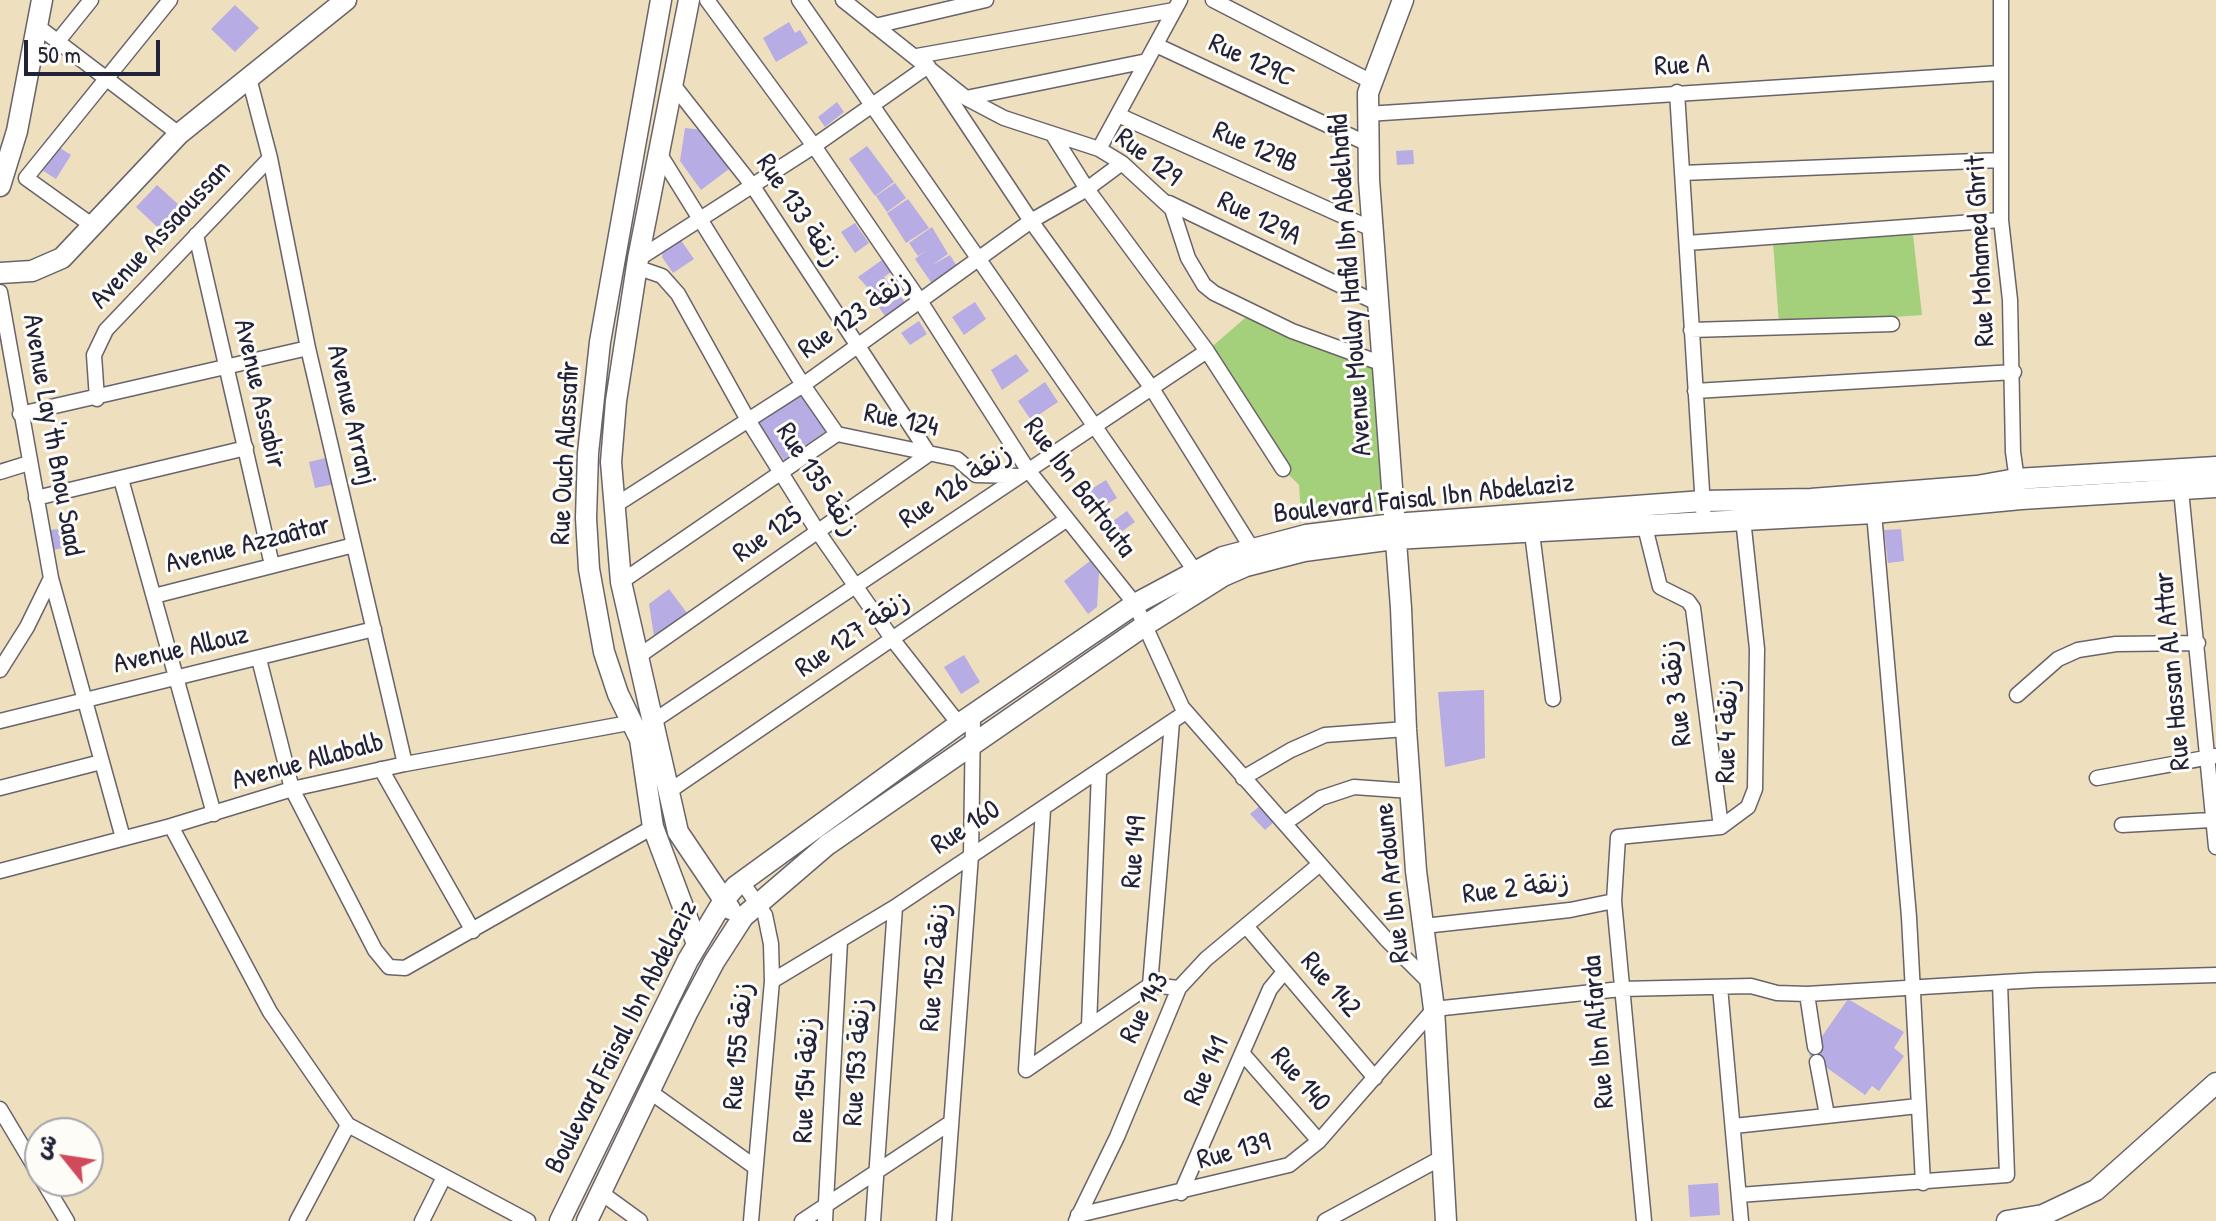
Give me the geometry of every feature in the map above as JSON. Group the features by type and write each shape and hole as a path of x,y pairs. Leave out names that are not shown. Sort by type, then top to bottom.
{"street":[{"path":"0,186 17,131 42,0"},
{"path":"58,41 91,0"},
{"path":"93,226 26,178 170,0"},
{"path":"0,273 47,267 62,258 179,134 346,0"},
{"name":"Rue Ouch Alassafir","path":"661,0 608,288 587,482 589,569 599,627 618,694 634,722 646,768 653,827 697,944"},
{"name":"Rue Ouch Alassafir","path":"689,0 637,263 616,401 611,462 621,582 636,658 655,720 668,792 682,840 739,923"},
{"name":"Rue Ibn Battouta","path":"707,0 814,146 920,301 1023,473 1135,604 1147,624 1175,696 1186,712 1386,939 1432,985"},
{"path":"799,0 978,262 1097,425 1195,571"},
{"name":"Rue 129","path":"843,0 966,98 1004,118 1099,149 1122,163 1162,199 1179,222 1197,274 1214,293 1292,331 1383,364"},
{"path":"875,26 986,0"},
{"path":"1213,0 1372,82"},
{"name":"Avenue Moulay Hafid Ibn Abdelhafid","path":"1394,532 1372,229 1367,114 1372,82 1403,0"},
{"name":"Rue Mohamed Ghrit","path":"2001,0 2001,220 2014,372 2019,489"},
{"path":"1099,149 1177,5"},
{"path":"637,263 701,217 814,146 870,105 922,61 1177,5"},
{"path":"36,25 179,134"},
{"name":"Rue 129C","path":"1156,45 1368,144"},
{"path":"922,61 1031,221 1151,387 1251,547"},
{"path":"966,98 1147,61"},
{"name":"Rue A","path":"1367,114 2000,73"},
{"name":"Avenue Arranj","path":"249,78 270,158 308,348 405,764"},
{"name":"Rue 133 زنقة","path":"671,82 752,185 929,454"},
{"path":"1677,92 1704,523"},
{"name":"Rue 129B","path":"1118,115 1372,229"},
{"path":"1053,135 1087,189 1207,351 1283,469"},
{"path":"659,153 803,385 837,434"},
{"name":"Avenue Assaoussan","path":"97,399 94,355 106,330 270,158"},
{"path":"1682,173 2001,160"},
{"name":"Rue 123 زنقة","path":"614,506 803,385 1031,221 1087,189 1122,163"},
{"name":"Rue 129A","path":"1162,199 1377,303"},
{"path":"1687,243 2001,220"},
{"name":"Avenue Assabir","path":"196,235 272,565"},
{"name":"Rue 135 زنقة","path":"637,263 662,276 678,294 748,420 818,532 893,640 966,721"},
{"name":"Avenue Lay'th Bnou Saad","path":"0,292 51,578 27,627 0,670"},
{"path":"1691,330 1892,324"},
{"path":"20,414 97,399 308,348"},
{"name":"Rue 126 زنقة","path":"655,720 1207,351"},
{"path":"1695,391 2014,372"},
{"name":"Rue 124","path":"621,582 837,434 959,460 976,475 1023,473"},
{"path":"36,498 246,448"},
{"name":"Rue 125","path":"636,658 929,454"},
{"path":"0,472 29,463"},
{"name":"Boulevard Faisal Ibn Abdelaziz","path":"560,1221 697,944 724,900 742,882 966,721 1135,604 1195,571 1251,547 1306,535 1532,533 1874,513 2019,489 2216,467"},
{"path":"121,479 214,814"},
{"name":"Boulevard Faisal Ibn Abdelaziz","path":"587,1221 714,962 739,923 758,903 827,845 971,749 1147,624 1223,576 1246,566 1304,551 1394,532 1703,501 1811,499 1977,486 2181,490 2216,487"},
{"name":"Rue Hassan Al Attar","path":"2181,490 2212,757 2211,820 2215,841"},
{"path":"1874,513 1913,990 1923,1183"},
{"name":"Rue 4 زنقة","path":"1721,827 1748,807 1758,771 1757,649 1743,519"},
{"name":"Rue 127 زنقة","path":"668,792 1066,520"},
{"name":"Rue 3 زنقة","path":"1645,527 1660,587 1688,601 1693,608 1721,827"},
{"name":"Rue Ibn Ardoune","path":"1394,532 1411,791 1434,1009 1446,1221"},
{"path":"1532,533 1553,699"},
{"name":"Avenue Azzaâtar","path":"154,596 354,545"},
{"path":"51,578 82,700 123,838"},
{"name":"Avenue Allouz","path":"0,721 374,629"},
{"path":"2017,695 2058,659 2078,650 2116,644 2198,643"},
{"path":"259,659 292,789 375,950 389,967 405,968 653,827"},
{"name":"Rue 160","path":"772,981 895,907 1186,712"},
{"name":"Rue 152 زنقة","path":"944,1221 971,855 971,749 966,721"},
{"name":"Avenue Allabalb","path":"0,871 214,814 292,789 405,764 634,722"},
{"name":"Rue 149","path":"1150,985 1172,722"},
{"path":"1243,778 1291,750 1325,735 1406,729"},
{"path":"2097,778 2212,757"},
{"path":"0,788 101,762"},
{"path":"381,769 473,931"},
{"path":"1089,1026 1099,772"},
{"path":"1285,823 1321,798 1354,787 1411,791"},
{"path":"1043,810 1026,1070 1150,985 1179,988"},
{"path":"2122,825 2211,820"},
{"path":"171,826 270,1012 348,1125 528,1221"},
{"name":"Rue Ibn Alfarda","path":"1644,1221 1614,901 1618,837 1721,827"},
{"name":"Rue 143","path":"1077,1218 1117,1137 1179,988 1206,959 1320,864"},
{"name":"Rue 155 زنقة","path":"742,882 758,903 771,944 772,981 751,1221"},
{"name":"Rue 2 زنقة","path":"1424,926 1570,910 1614,901"},
{"name":"Rue 153 زنقة","path":"873,1221 895,907"},
{"name":"Rue 142","path":"1246,926 1375,1078"},
{"name":"Rue 154 زنقة","path":"825,1221 840,941"},
{"name":"Rue 141","path":"1181,1193 1270,989 1284,972"},
{"path":"1434,1009 1621,989 1751,986 1777,993 1807,994 2216,975"},
{"path":"1739,1195 2007,1175 2000,983"},
{"path":"1720,987 1741,1221"},
{"path":"1807,994 1827,1115"},
{"name":"Rue 139","path":"1077,1218 1280,1168 1299,1159 1319,1141 1434,1009"},
{"name":"Rue 140","path":"1243,1054 1319,1141"},
{"path":"2007,1221 2043,1215 2096,1190 2216,1083"},
{"path":"649,1091 755,1167"},
{"path":"1734,1126 1918,1106"},
{"path":"0,1109 24,1150"},
{"path":"802,1221 950,1123"},
{"path":"297,1221 348,1125"},
{"path":"1325,1221 1443,1157"},
{"path":"422,1221 444,1177"},
{"path":"600,1192 640,1221"},
{"path":"52,1197 67,1221"}],"green space":[{"path":"1913,235 1922,315 1779,325 1773,242"},
{"path":"1252,312 1383,364 1385,510 1301,514 1299,485 1283,469 1207,351"}],"building":[{"path":"235,5 259,28 235,52 211,29"},
{"path":"789,22 795,33 800,30 808,43 776,62 763,38"},
{"path":"837,102 844,112 825,127 818,117"},
{"path":"685,128 703,130 729,169 701,190 680,161"},
{"path":"57,146 71,155 56,179 42,170"},
{"path":"867,146 894,182 875,196 849,159"},
{"path":"1413,150 1414,164 1397,165 1396,151"},
{"path":"895,183 906,198 887,212 876,196"},
{"path":"157,185 190,215 169,238 136,207"},
{"path":"908,199 929,228 906,243 887,213"},
{"path":"855,223 869,243 855,253 841,232"},
{"path":"932,227 948,254 932,265 950,255 958,268 933,285 915,259 927,250 918,256 909,243"},
{"path":"680,239 694,259 673,273 662,257 663,250"},
{"path":"882,260 891,272 884,277 905,302 885,316 876,303 879,300 858,277"},
{"path":"975,302 986,319 964,335 952,317"},
{"path":"919,321 927,334 910,345 901,333"},
{"path":"1016,354 1029,371 1002,390 991,370"},
{"path":"1045,382 1058,402 1031,420 1018,401"},
{"path":"802,389 829,429 784,460 756,420"},
{"path":"333,456 339,483 315,488 309,462"},
{"path":"1106,480 1117,498 1091,514 1080,496"},
{"path":"1127,511 1135,522 1110,540 1102,529"},
{"path":"65,528 68,547 53,550 50,530"},
{"path":"1901,529 1904,561 1888,563 1884,530"},
{"path":"1090,561 1099,573 1097,607 1088,614 1064,581"},
{"path":"669,589 687,613 654,636 649,604"},
{"path":"964,655 980,682 961,694 944,667"},
{"path":"1484,690 1485,758 1445,767 1438,692"},
{"path":"1261,805 1275,821 1265,830 1250,814"},
{"path":"1848,999 1904,1032 1894,1048 1904,1056 1879,1091 1872,1086 1865,1095 1809,1055"},
{"path":"1718,1183 1720,1215 1690,1217 1688,1185"}]}
